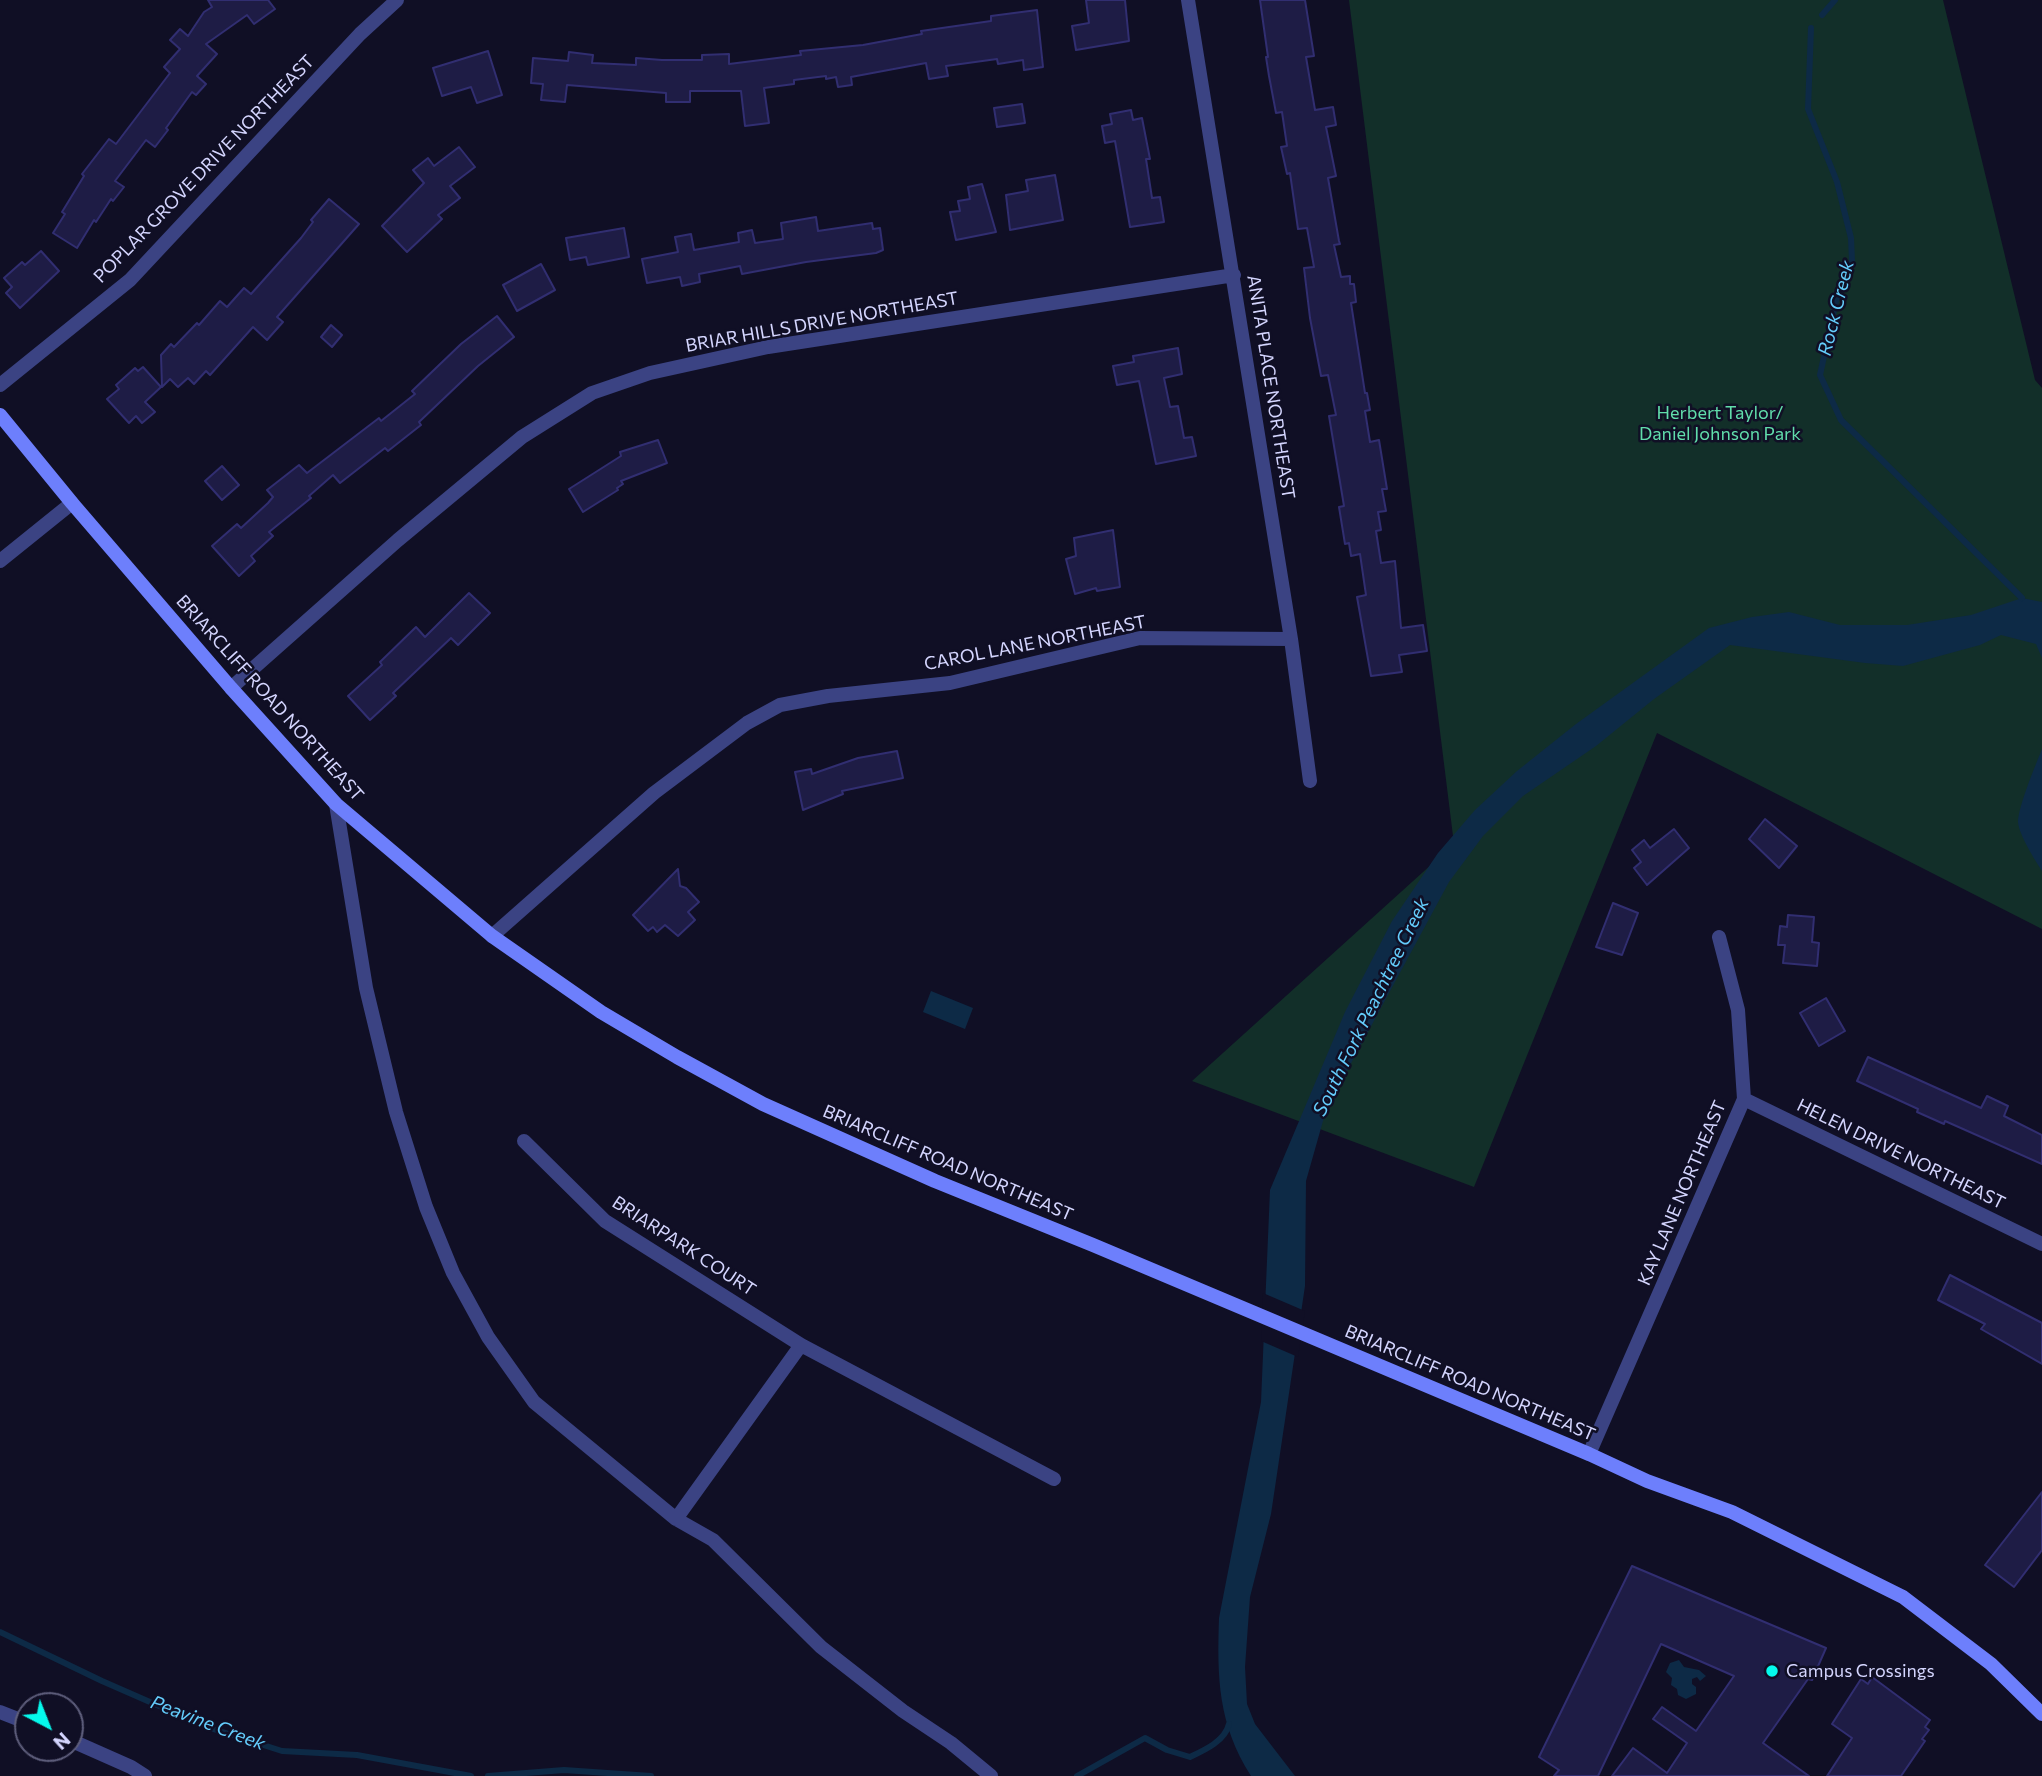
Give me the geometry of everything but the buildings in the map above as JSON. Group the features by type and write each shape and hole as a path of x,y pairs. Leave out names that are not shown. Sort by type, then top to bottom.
{"main road":[{"name":"BRIARCLIFF ROAD NORTHEAST","path":"0,415 231,688 335,804 492,936 601,1012 763,1104 935,1181 1647,1480 1732,1512 1903,1597 1991,1664 2042,1714"}],"street":[{"name":"POPLAR GROVE DRIVE NORTHEAST","path":"0,385 130,280 360,34 397,0"},
{"name":"ANITA PLACE NORTHEAST","path":"1188,0 1291,639 1310,780"},
{"name":"BRIAR HILLS DRIVE NORTHEAST","path":"231,688 398,540 522,437 592,393 650,373 768,347 1234,275"},
{"path":"0,561 72,503"},
{"name":"CAROL LANE NORTHEAST","path":"492,936 654,793 747,723 780,705 828,696 950,683 1140,638 1291,639"},
{"path":"335,804 366,988 396,1112 426,1207 453,1273 488,1337 534,1402 676,1518 713,1540 821,1647 903,1711 951,1743 990,1776"},
{"name":"KAY LANE NORTHEAST","path":"1589,1454 1744,1099 1738,1010 1719,937"},
{"name":"HELEN DRIVE NORTHEAST","path":"1744,1099 2042,1244"},
{"name":"BRIARPARK COURT","path":"524,1141 605,1220 801,1345 1054,1479"},
{"path":"676,1518 801,1345"},
{"path":"84,1746 145,1776"}],"green space":[{"name":"Herbert Taylor/ Daniel Johnson Park","path":"1349,0 1943,0 2035,380 2042,388 2042,929 1657,733 1474,1187 1192,1081 1454,844"}],"water":[{"name":"South Fork Peachtree Creek","path":"2022,598 2042,602 2042,658 2036,644 2001,635 1980,645 1903,666 1730,645 1654,699 1596,746 1523,796 1483,836 1449,882 1349,1067 1323,1121 1306,1181 1305,1286 1271,1514 1250,1597 1245,1667 1247,1704 1255,1724 1295,1776 1251,1776 1232,1738 1222,1700 1219,1618 1261,1402 1270,1190 1345,1012 1392,921 1438,853 1475,810 1517,771 1576,724 1709,628 1752,617 1789,612 1840,625 1907,625 1971,615"},
{"path":"2042,749 2042,871 2024,840 2018,822 2024,796"},
{"path":"931,991 973,1008 965,1029 923,1012"},
{"path":"1679,1660 1684,1667 1699,1670 1706,1676 1700,1681 1697,1677 1692,1679 1696,1694 1686,1699 1678,1695 1677,1689 1671,1685 1672,1678 1666,1672 1670,1663"}],"pier":[{"path":"1263,1293 1305,1311 1298,1357 1261,1341"}],"waterway":[{"name":"Rock Creek","path":"1822,15 1835,0"},
{"name":"Rock Creek","path":"1811,28 1808,109 1837,182 1851,238 1852,261 1836,301 1820,375 1841,420 2022,598"},
{"name":"Peavine Creek","path":"0,1632 207,1727 282,1751 357,1755 471,1776"},
{"name":"Peavine Creek","path":"1077,1776 1145,1738 1167,1750 1190,1757 1219,1740 1229,1724"},
{"name":"Peavine Creek","path":"488,1776 564,1770 651,1776"}],"place":[{"name":"Campus Crossings","path":"1772,1671"}]}
